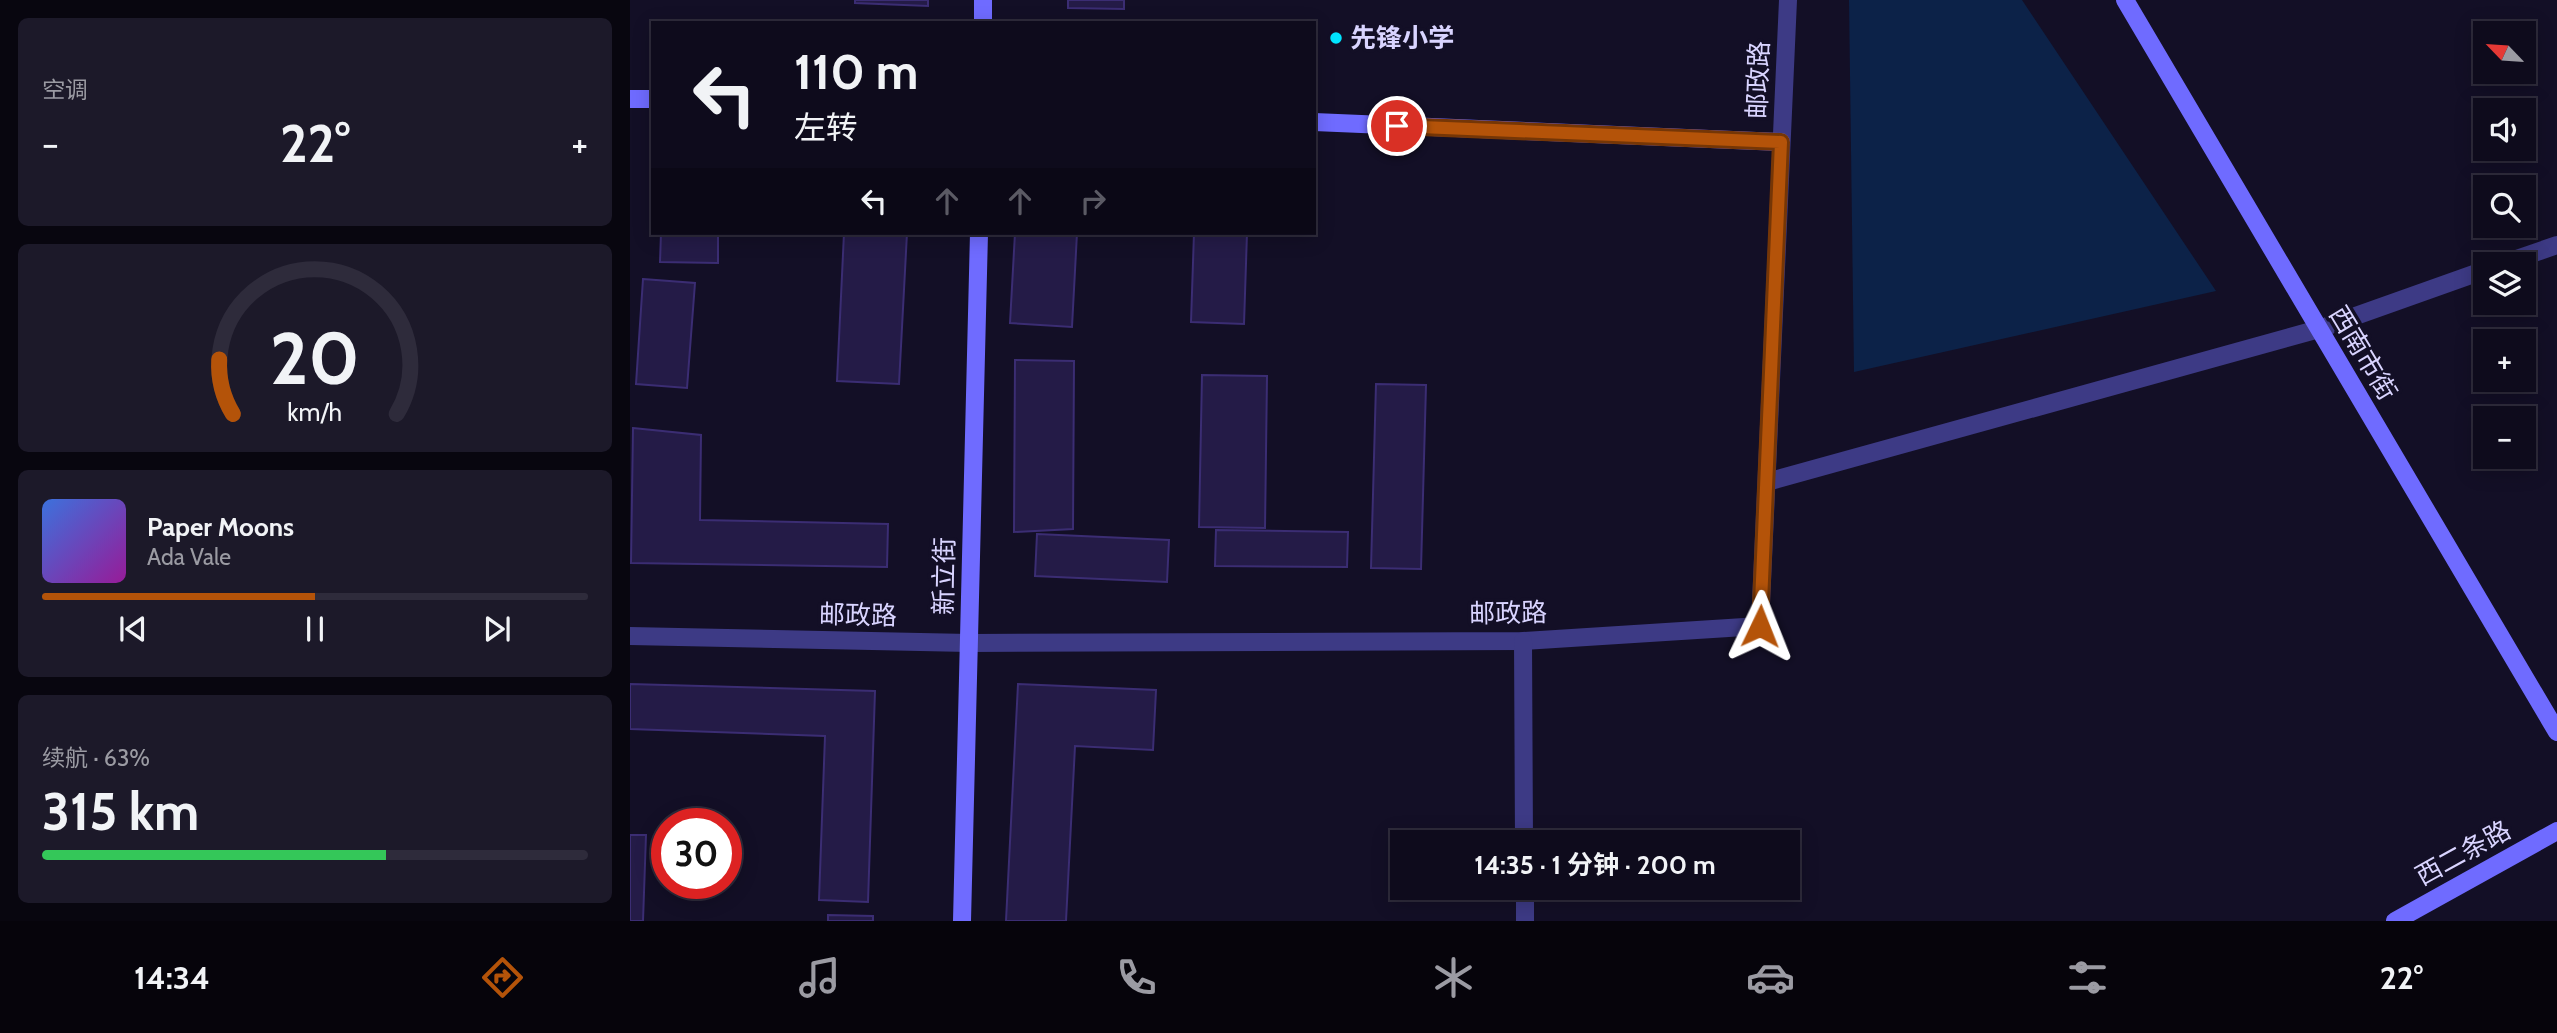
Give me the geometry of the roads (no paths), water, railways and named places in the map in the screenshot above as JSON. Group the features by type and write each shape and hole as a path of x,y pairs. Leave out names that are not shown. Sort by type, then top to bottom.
{"street":[{"path":"983,0 983,21"},
{"name":"邮政路","path":"630,636 969,643 1523,641 1760,626 1787,0"},
{"name":"西南市街","path":"2124,0 2557,732"},
{"path":"630,99 651,99"},
{"path":"1316,122 1781,142"},
{"name":"新立街","path":"962,921 979,235"},
{"path":"2536,252 2557,245"},
{"path":"1767,482 2319,329 2473,274"},
{"path":"1523,641 1524,830"},
{"name":"西二条路","path":"2395,921 2557,831"},
{"path":"1525,900 1525,921"}],"water":[{"path":"1849,0 2022,0 2216,291 1854,372"}],"place":[{"name":"先锋小学","path":"1336,38"}]}
